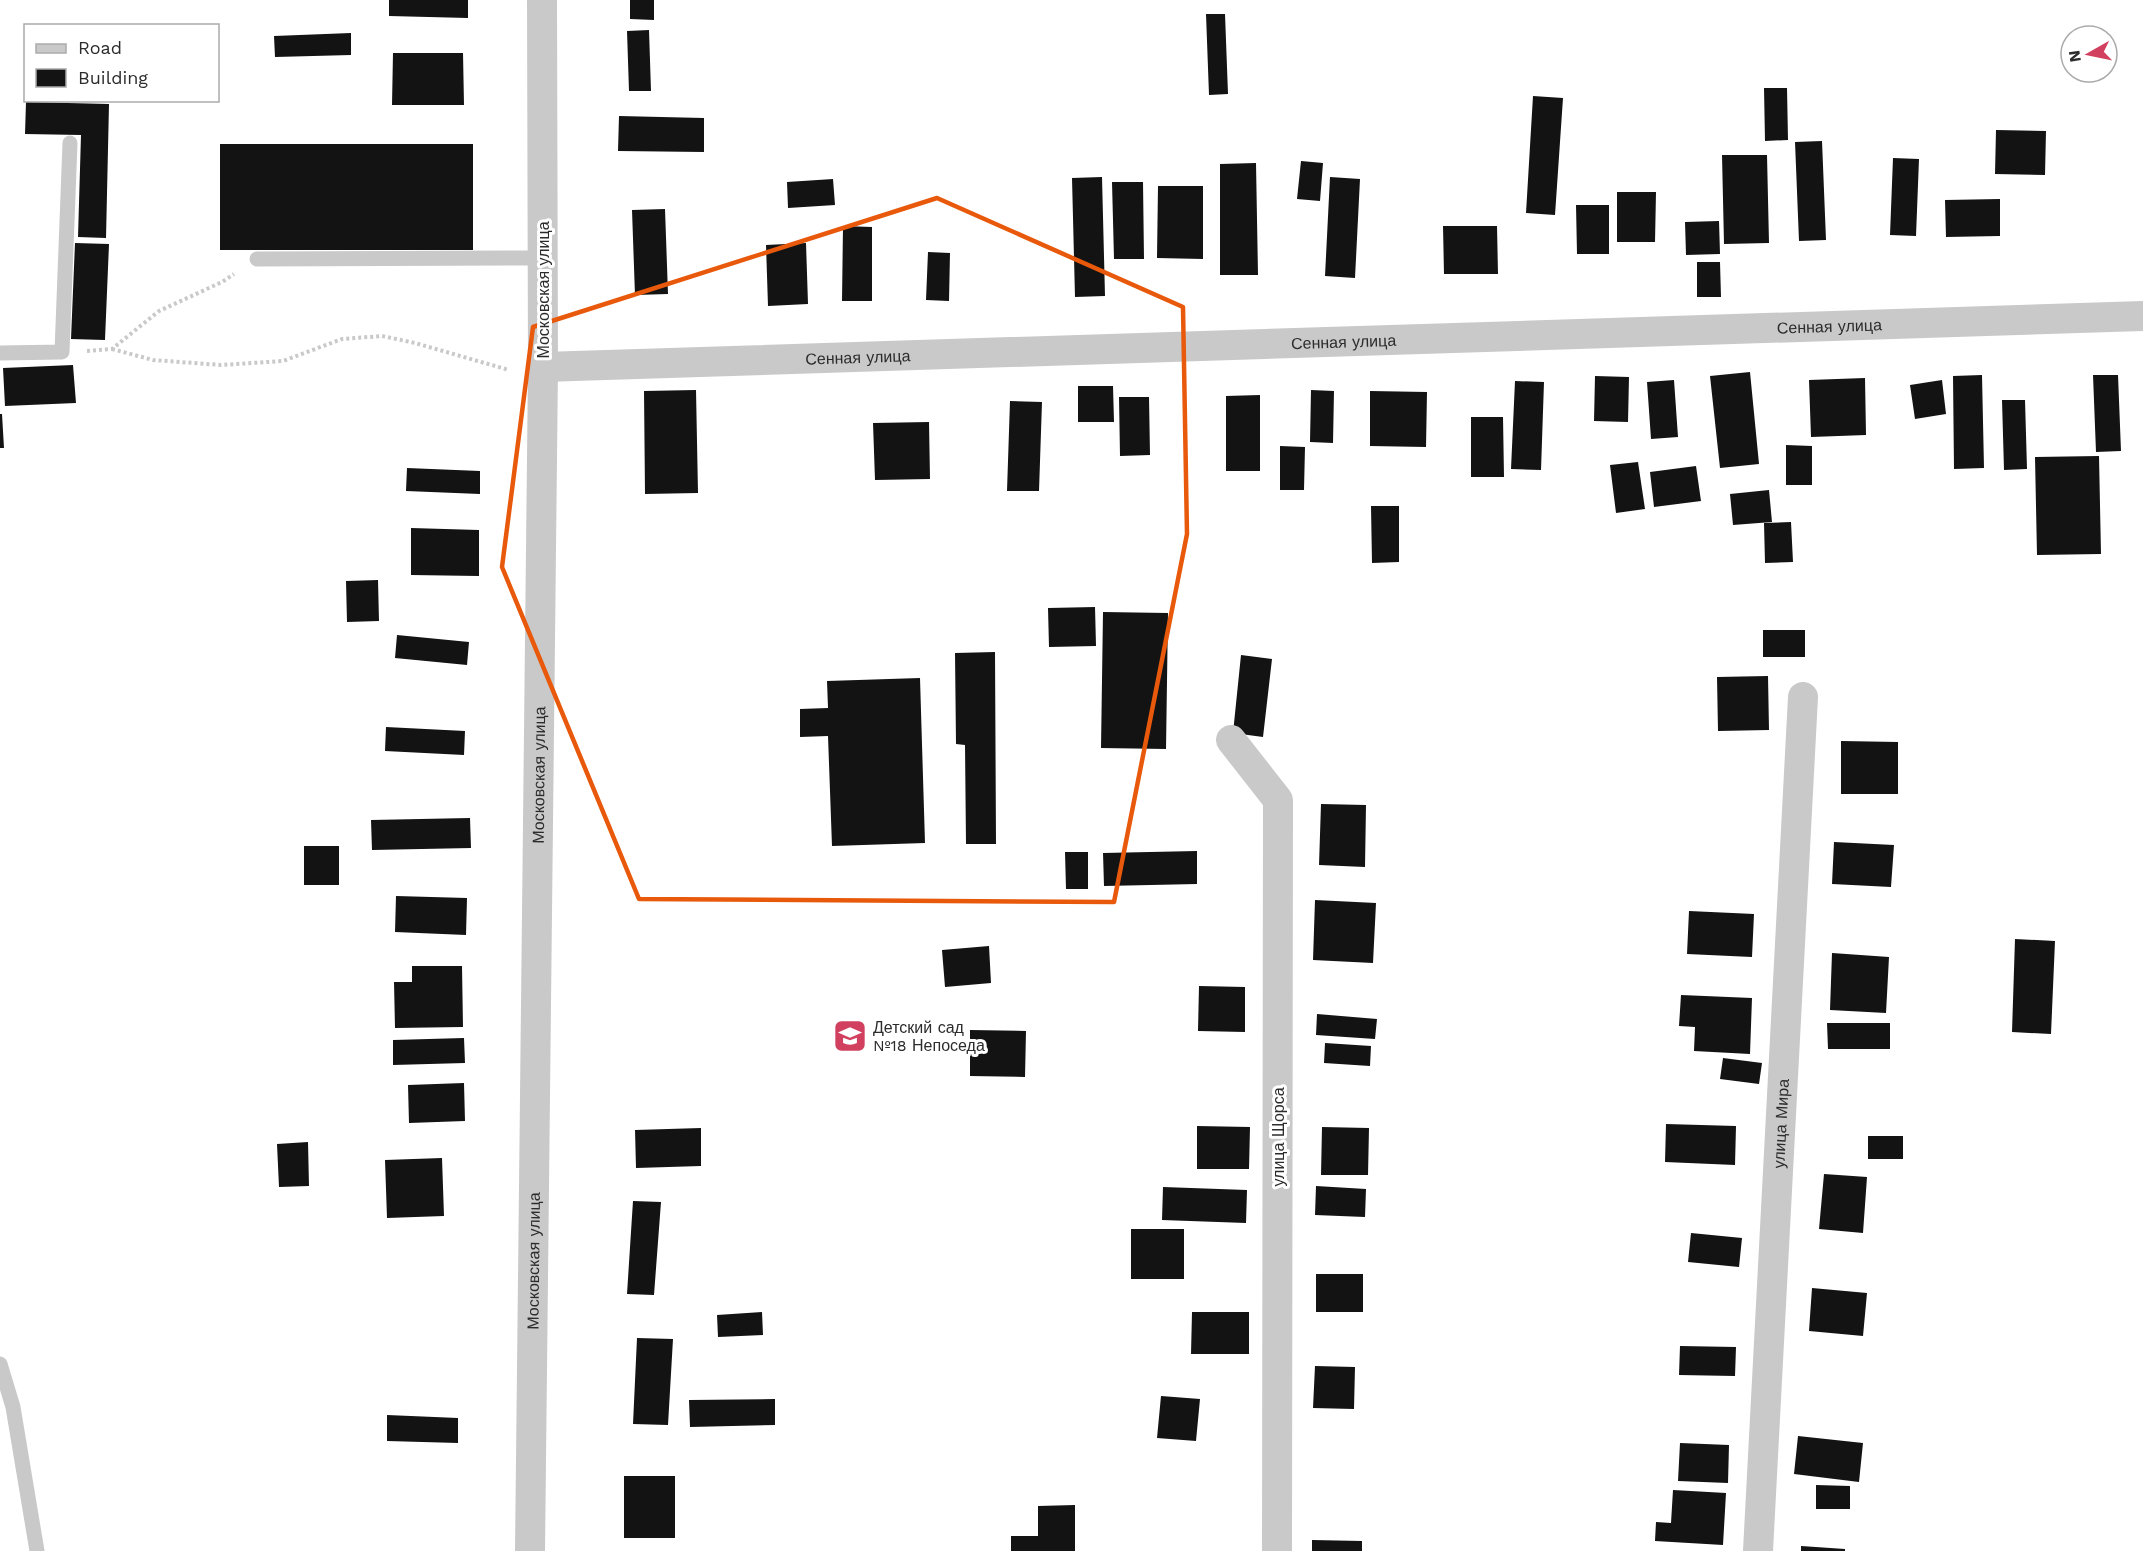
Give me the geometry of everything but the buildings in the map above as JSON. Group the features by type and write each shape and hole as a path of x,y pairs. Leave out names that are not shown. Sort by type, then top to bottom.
{"street":[{"name":"Московская улица","path":"530,1551 543,367 542,0"},
{"name":"Сенная улица","path":"543,367 2143,316"},
{"name":"улица Мира","path":"1758,1551 1803,697"},
{"name":"улица Щорса","path":"1231,740 1278,800 1277,1551"}],"lane":[{"path":"0,353 62,352 70,143"},
{"path":"257,259 542,258"},
{"path":"0,1364 13,1407 37,1551"}],"path":[{"path":"112,349 159,312 222,282 257,259"},
{"path":"62,352 112,349 153,360 221,365 283,361 342,339 382,336 416,343 518,373 543,367"}],"highlighted area":[{"path":"937,198 1183,307 1187,534 1114,902 639,899 502,567 533,327"}],"place":[{"name":"Детский сад №18 Непоседа","path":"850,1036"}]}
